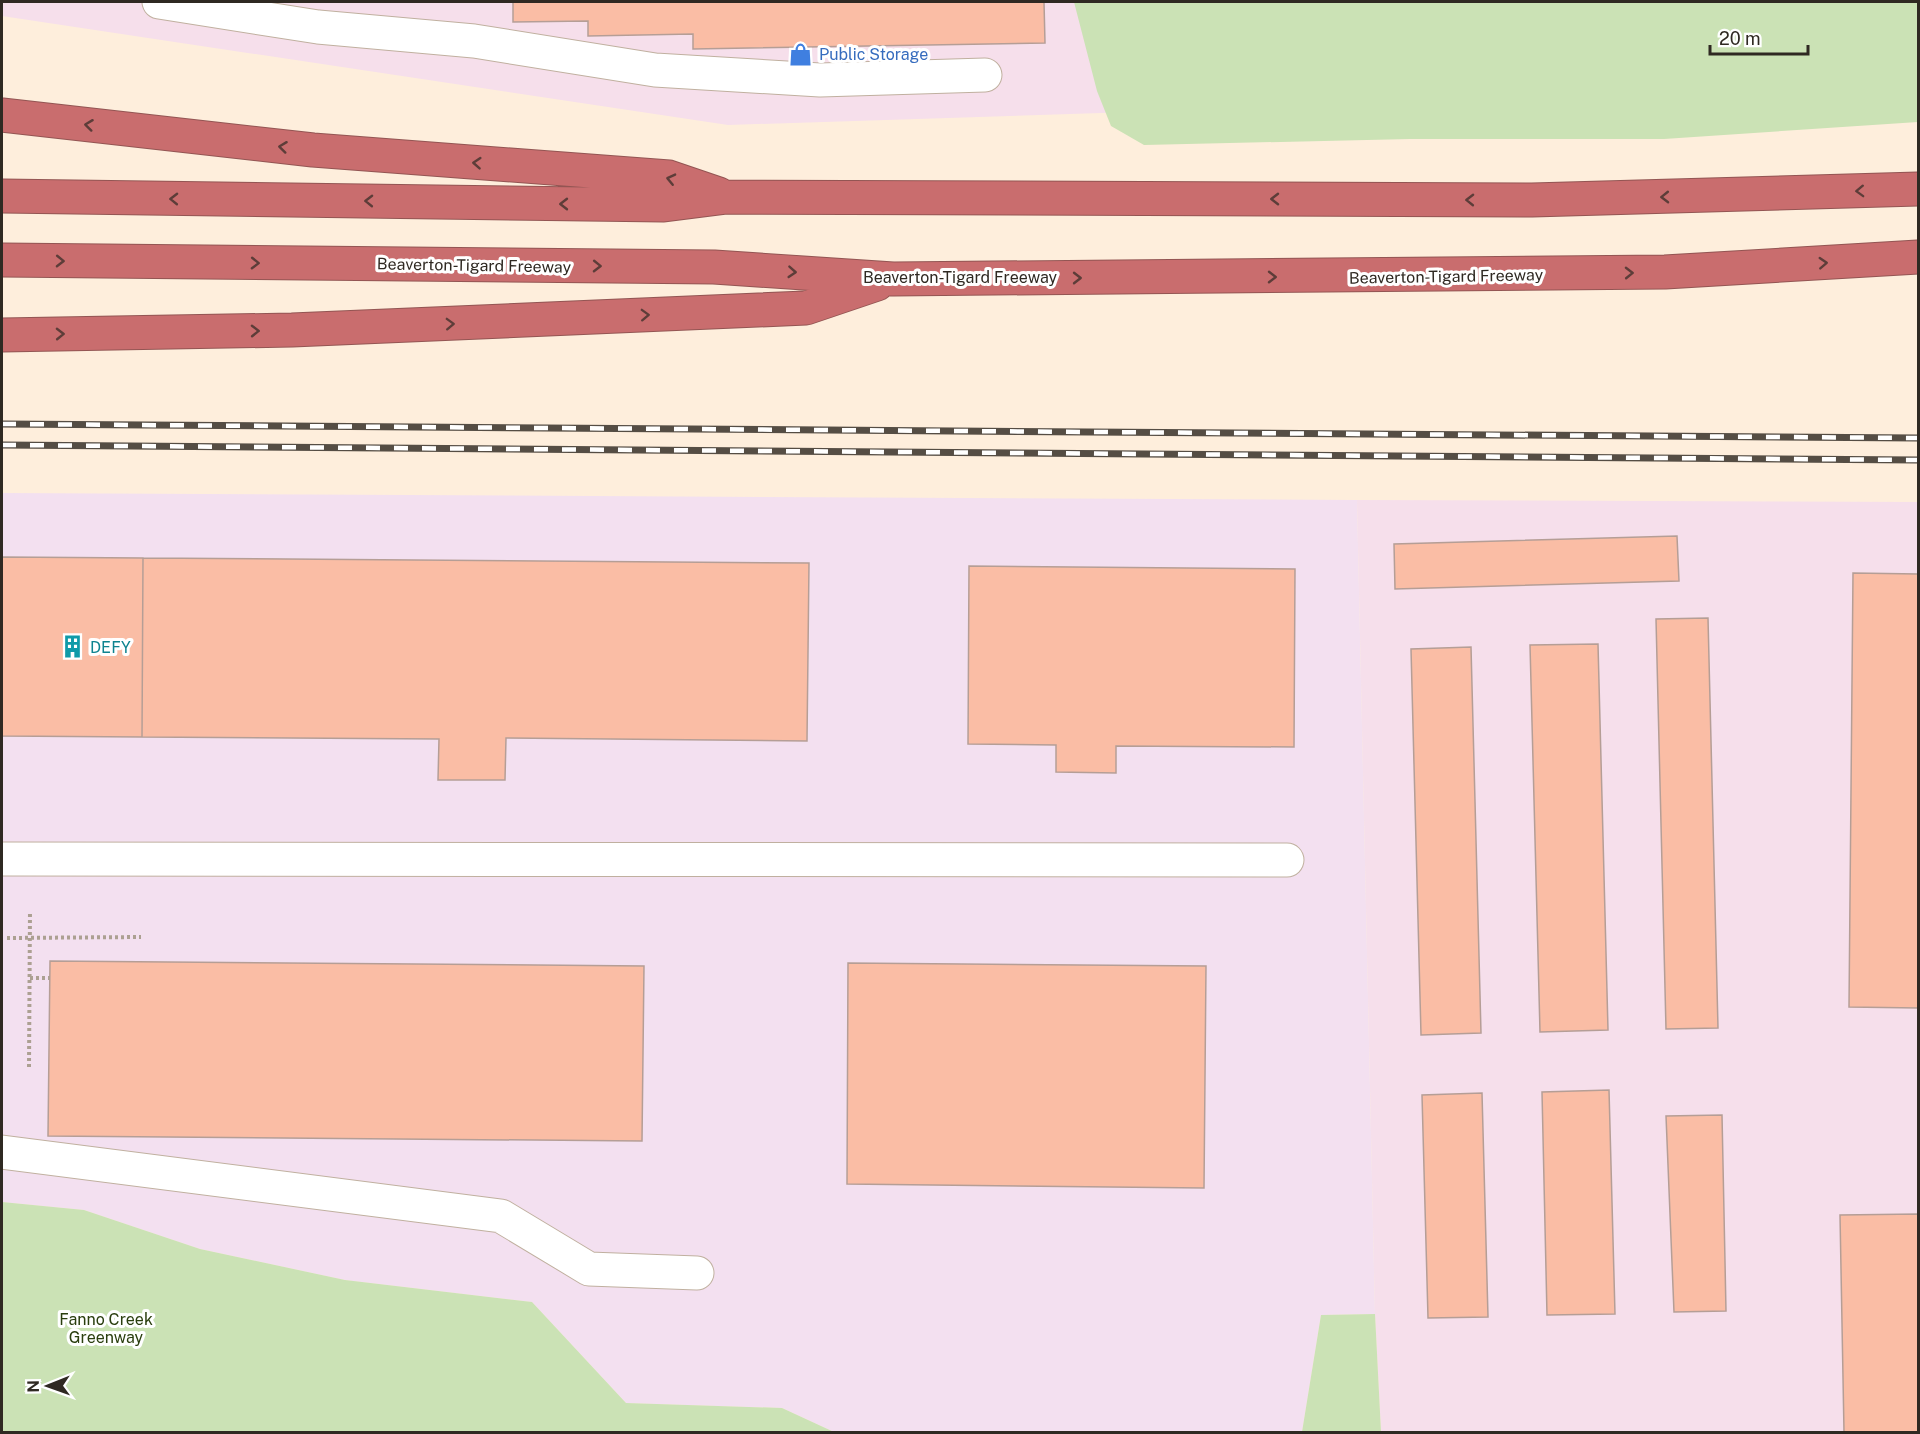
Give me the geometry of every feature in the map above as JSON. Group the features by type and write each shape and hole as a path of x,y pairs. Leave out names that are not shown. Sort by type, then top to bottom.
{"highway":[{"path":"2,115 313,150 669,177 727,197"},
{"path":"2,196 664,205 727,197 1532,201 1918,189"},
{"name":"Beaverton-Tigard Freeway","path":"2,260 714,267 893,279 1443,276 1665,272 1918,257"},
{"path":"2,335 292,330 806,308 893,279"}],"lane":[{"path":"159,2 318,27 474,41 655,70 820,80 985,75"},
{"path":"2,860 1287,860"},
{"path":"2,1152 501,1216 589,1269 697,1273"}],"path":[{"path":"28,1067 30,911"},
{"path":"7,938 141,937"},
{"path":"30,978 50,978"}],"shaded area":[{"name":"Public Storage","path":"2,2 1345,2 1347,105 728,125 2,16"},
{"path":"2,493 1357,500 1375,1314 1321,1315 1302,1432 834,1432 782,1408 626,1403 532,1302 345,1280 200,1249 84,1210 2,1202"},
{"path":"1357,500 1918,502 1918,1432 1381,1432 1375,1314"}],"green space":[{"path":"1074,2 1918,2 1918,122 1664,139 1410,139 1144,145 1111,126 1097,91"},
{"name":"Fanno Creek Greenway","path":"2,1202 84,1210 200,1249 345,1280 532,1302 626,1403 782,1408 834,1432 2,1432"},
{"path":"1375,1314 1381,1432 1302,1432 1321,1315"}],"building":[{"path":"513,2 1044,2 1045,43 693,49 693,34 588,36 588,21 513,22"},
{"path":"1677,536 1679,581 1395,589 1394,544"},
{"name":"DEFY","path":"2,557 143,558 142,737 2,736"},
{"path":"143,558 809,563 807,741 506,738 505,780 438,780 439,739 142,737"},
{"path":"969,566 1295,569 1294,747 1116,746 1116,773 1056,772 1056,745 968,744"},
{"path":"1853,573 1918,574 1918,1008 1849,1007"},
{"path":"1708,618 1718,1028 1666,1029 1656,619"},
{"path":"1598,644 1608,1030 1540,1032 1530,645"},
{"path":"1471,647 1481,1033 1421,1035 1411,649"},
{"path":"50,961 644,966 642,1141 48,1136"},
{"path":"848,963 1206,966 1204,1188 847,1184"},
{"path":"1609,1090 1615,1314 1547,1315 1542,1092"},
{"path":"1482,1093 1488,1317 1428,1318 1422,1095"},
{"path":"1722,1115 1726,1311 1674,1312 1666,1116"},
{"path":"1918,1214 1918,1432 1844,1432 1840,1215"}],"railway":[{"path":"2,424 1918,438"},
{"path":"2,445 1918,460"}],"place":[{"name":"Public Storage","path":"801,54"},
{"name":"DEFY","path":"72,647"}]}
